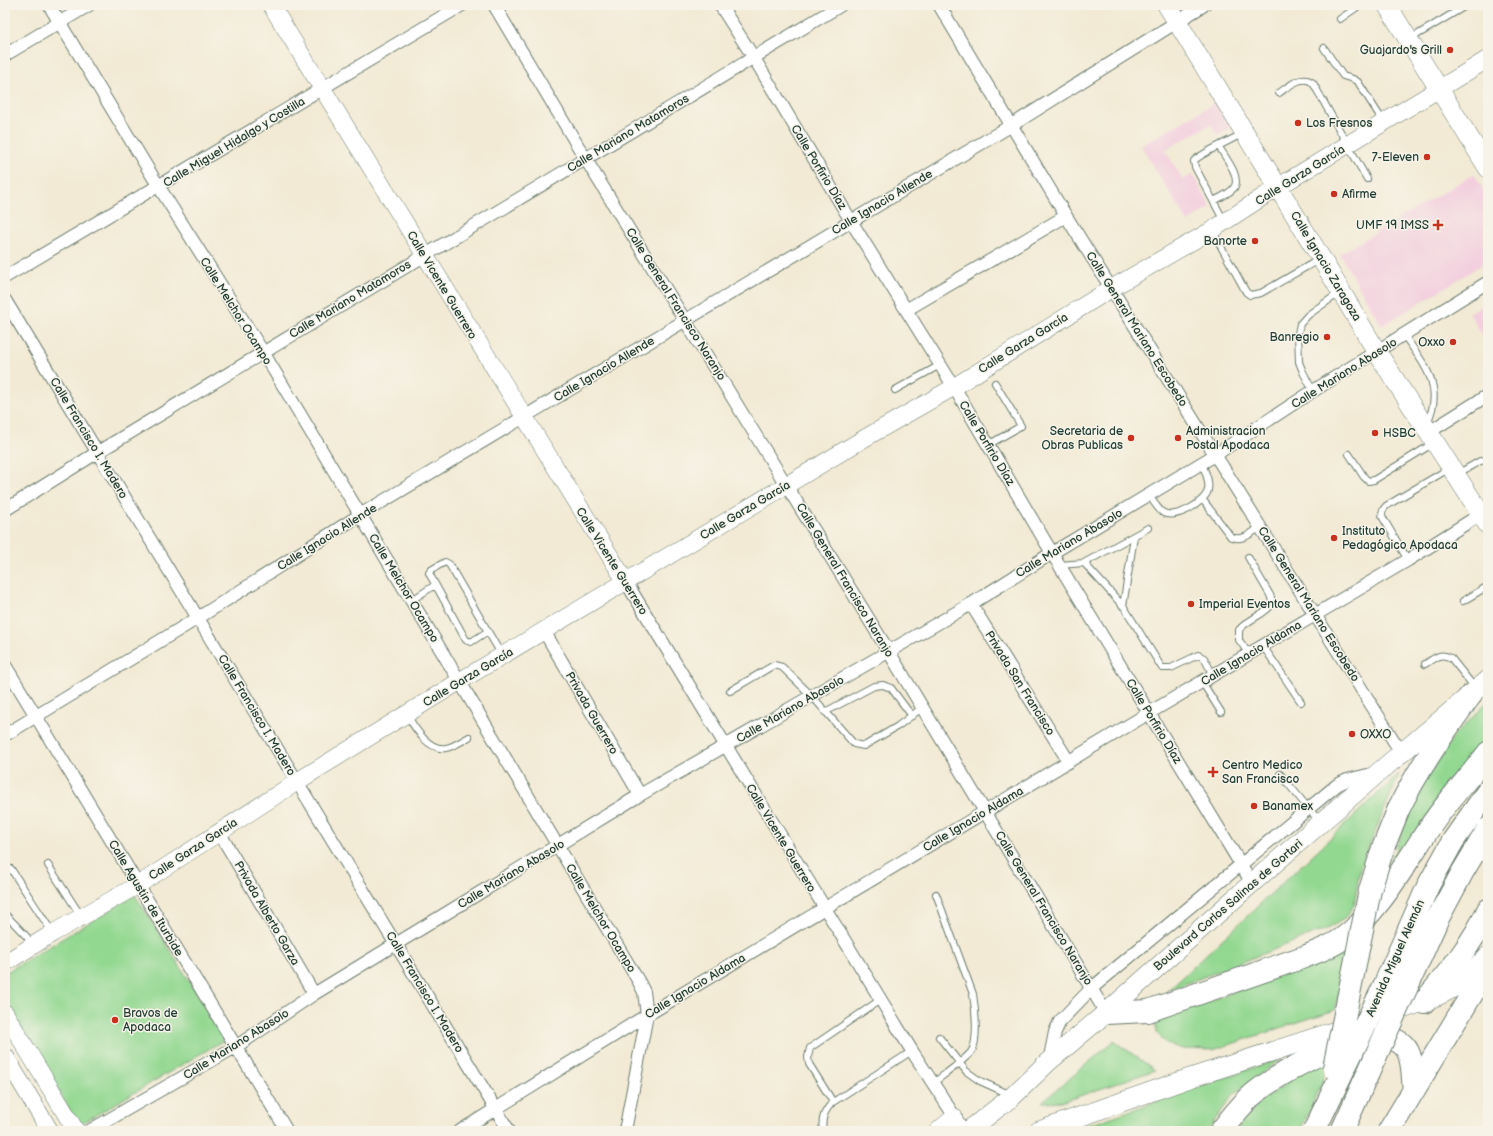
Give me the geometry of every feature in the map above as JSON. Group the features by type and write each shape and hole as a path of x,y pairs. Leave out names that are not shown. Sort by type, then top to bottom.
{"highway":[{"path":"1328,1099 1370,890 1383,848 1399,808 1412,782 1437,742 1482,686"},
{"path":"1106,1013 1148,1011 1297,960 1327,948 1341,939 1355,928 1375,908 1395,881 1431,826 1488,753"},
{"name":"Avenida Miguel Alemán","path":"1314,1131 1328,1099 1384,986 1428,886 1453,841 1488,790"},
{"name":"Avenida Miguel Alemán","path":"1342,1131 1438,918 1488,829"},
{"path":"1424,1002 1460,959 1476,934 1488,910"},
{"path":"1389,1131 1470,998 1488,965"},
{"path":"1222,1131 1241,1106 1256,1092 1285,1073 1332,1049 1372,1036 1392,1038 1399,1041 1405,1047 1411,1064 1414,1090"}],"main road":[{"name":"Calle Ignacio Zaragoza","path":"1166,5 1377,352 1430,434 1486,516"},
{"path":"1387,5 1488,168"},
{"name":"Boulevard Carlos Salinas de Gortari","path":"968,1131 1013,1096 1048,1062 1106,1013 1252,883 1379,772 1482,686"},
{"path":"1039,1131 1190,1078 1424,1002 1454,988 1470,976 1488,956"}],"street":[{"name":"Calle Melchor Ocampo","path":"49,5 159,187 263,352 639,982 644,992 647,1015 625,1131"},
{"path":"5,55 89,5"},
{"name":"Calle Vicente Guerrero","path":"271,5 626,582 880,1000 932,1084 964,1131"},
{"name":"Calle Miguel Hidalgo y Costilla","path":"5,277 159,187 462,5"},
{"name":"Calle General Francisco Naranjo","path":"494,5 586,158 923,707 1106,1013"},
{"name":"Calle Porfirio Díaz","path":"720,5 754,58 851,221 954,387 1052,553 1252,883"},
{"name":"Calle Mariano Matamoros","path":"5,510 263,352 841,5"},
{"name":"Calle General Mariano Escobedo","path":"939,5 1066,216 1402,754"},
{"name":"Calle Ignacio Allende","path":"5,735 198,618 360,515 1012,125 1176,21 1204,5"},
{"name":"Calle Garza García","path":"5,963 33,947 53,933 138,885 298,781 460,681 787,484 954,387 1112,288 1218,226 1278,187 1488,59"},
{"path":"906,310 1066,216"},
{"name":"Calle Mariano Abasolo","path":"89,1131 237,1046 314,994 640,795 971,604 1052,553 1215,455 1313,391 1488,282"},
{"name":"Calle Francisco I. Madero","path":"5,300 509,1131"},
{"path":"1430,434 1488,395"},
{"name":"Calle Ignacio Aldama","path":"460,1131 647,1015 1149,713 1408,560 1486,516"},
{"name":"Privada San Francisco","path":"971,604 1069,762"},
{"name":"Privada Guerrero","path":"544,631 640,795"},
{"name":"Calle Agustin de Iturbide","path":"5,665 237,1046 287,1131"},
{"path":"1048,1062 1055,1032 1060,1020 1092,988 1240,864 1342,782 1379,772"},
{"name":"Privada Alberto Garza","path":"219,832 314,994"},
{"path":"5,1013 76,1131"},
{"path":"5,1056 50,1131"},
{"path":"938,1131 954,1117"}],"lane":[{"path":"1340,19 1360,5"},
{"path":"1409,40 1467,5"},
{"path":"1324,48 1343,76 1358,82 1384,123"},
{"path":"1279,93 1299,80 1308,79 1313,83 1367,179"},
{"path":"1245,133 1202,154 1194,161 1195,167 1214,201 1218,226 1246,292 1250,295 1261,293 1321,258"},
{"path":"1214,201 1233,189 1236,183 1236,176 1219,147"},
{"path":"1313,391 1299,362 1298,333 1300,324 1308,315 1341,291"},
{"path":"1350,454 1364,478 1368,481 1374,480 1430,434 1435,389 1430,376 1404,335"},
{"path":"895,390 940,365"},
{"path":"988,445 1021,426 995,383"},
{"path":"1408,560 1383,518 1381,513 1382,509 1454,470 1480,461 1488,460"},
{"path":"1148,495 1162,512 1171,515 1178,514 1203,500 1208,491 1209,481 1202,463"},
{"path":"1203,500 1231,537 1237,539 1245,537 1260,527"},
{"path":"1060,565 1084,563 1148,528"},
{"path":"1123,606 1134,537"},
{"path":"1248,557 1272,601 1271,605 1267,609 1242,625 1239,630 1239,640 1249,654"},
{"path":"488,631 471,642 467,641 430,575 430,571 447,562 488,631 502,656"},
{"path":"1084,563 1123,606 1162,668 1171,668 1198,655 1204,658 1213,675"},
{"path":"412,600 436,585"},
{"path":"1463,601 1488,586"},
{"path":"1264,646 1301,702"},
{"path":"1425,664 1440,654 1446,655 1482,686"},
{"path":"730,691 774,665 782,667 812,696 854,744 864,746 898,726 923,707"},
{"path":"1202,682 1221,712"},
{"path":"826,712 874,686 883,685 891,688 912,716"},
{"path":"406,714 429,745 438,749 447,748 469,737"},
{"path":"1280,774 1321,823"},
{"path":"48,865 81,917"},
{"path":"11,869 53,933"},
{"path":"932,1084 971,1053 975,1044 975,1007 970,982 936,894"},
{"path":"5,914 27,937 33,947"},
{"path":"833,1102 809,1064 808,1057 810,1048 880,1000"},
{"path":"939,1037 958,1063 966,1071 980,1081 1013,1096"},
{"path":"823,1131 823,1115 826,1108 912,1051"}],"shaded area":[{"path":"1215,103 1230,128 1218,136 1211,124 1165,150 1183,180 1193,174 1211,207 1188,222 1141,146"},
{"name":"UMF 19 IMSS","path":"1474,174 1488,197 1488,261 1382,326 1340,254"},
{"path":"1488,302 1488,332 1483,336 1469,313"}],"green space":[{"path":"1488,701 1488,740 1460,772 1385,880 1412,802 1453,737"},
{"path":"1399,774 1360,868 1354,905 1346,918 1327,929 1167,991"},
{"name":"Bravos de Apodaca","path":"135,895 226,1039 79,1125 5,1002 5,973"},
{"path":"1350,945 1335,1010 1213,1050 1183,1049 1167,1044 1157,1033 1155,1021 1338,954"},
{"path":"1114,1041 1155,1070 1065,1101 1042,1102"},
{"path":"1282,1058 1234,1094 1210,1127 1209,1131 1071,1131"},
{"path":"1329,1060 1320,1088 1300,1131 1236,1131 1256,1105 1303,1071"}],"place":[{"name":"Guajardo's Grill","path":"1450,50"},
{"name":"Los Fresnos","path":"1298,123"},
{"name":"7-Eleven","path":"1427,157"},
{"name":"Afirme","path":"1334,194"},
{"name":"UMF 19 IMSS","path":"1438,225"},
{"name":"Banorte","path":"1255,241"},
{"name":"Banregio","path":"1327,337"},
{"name":"Oxxo","path":"1453,342"},
{"name":"HSBC","path":"1375,433"},
{"name":"Secretaria de Obras Publicas","path":"1131,438"},
{"name":"Administracion Postal Apodaca","path":"1178,438"},
{"name":"Instituto Pedagógico Apodaca","path":"1334,538"},
{"name":"Imperial Eventos","path":"1191,604"},
{"name":"OXXO","path":"1352,734"},
{"name":"Centro Medico San Francisco","path":"1213,772"},
{"name":"Banamex","path":"1254,806"},
{"name":"Bravos de Apodaca","path":"115,1020"}]}
